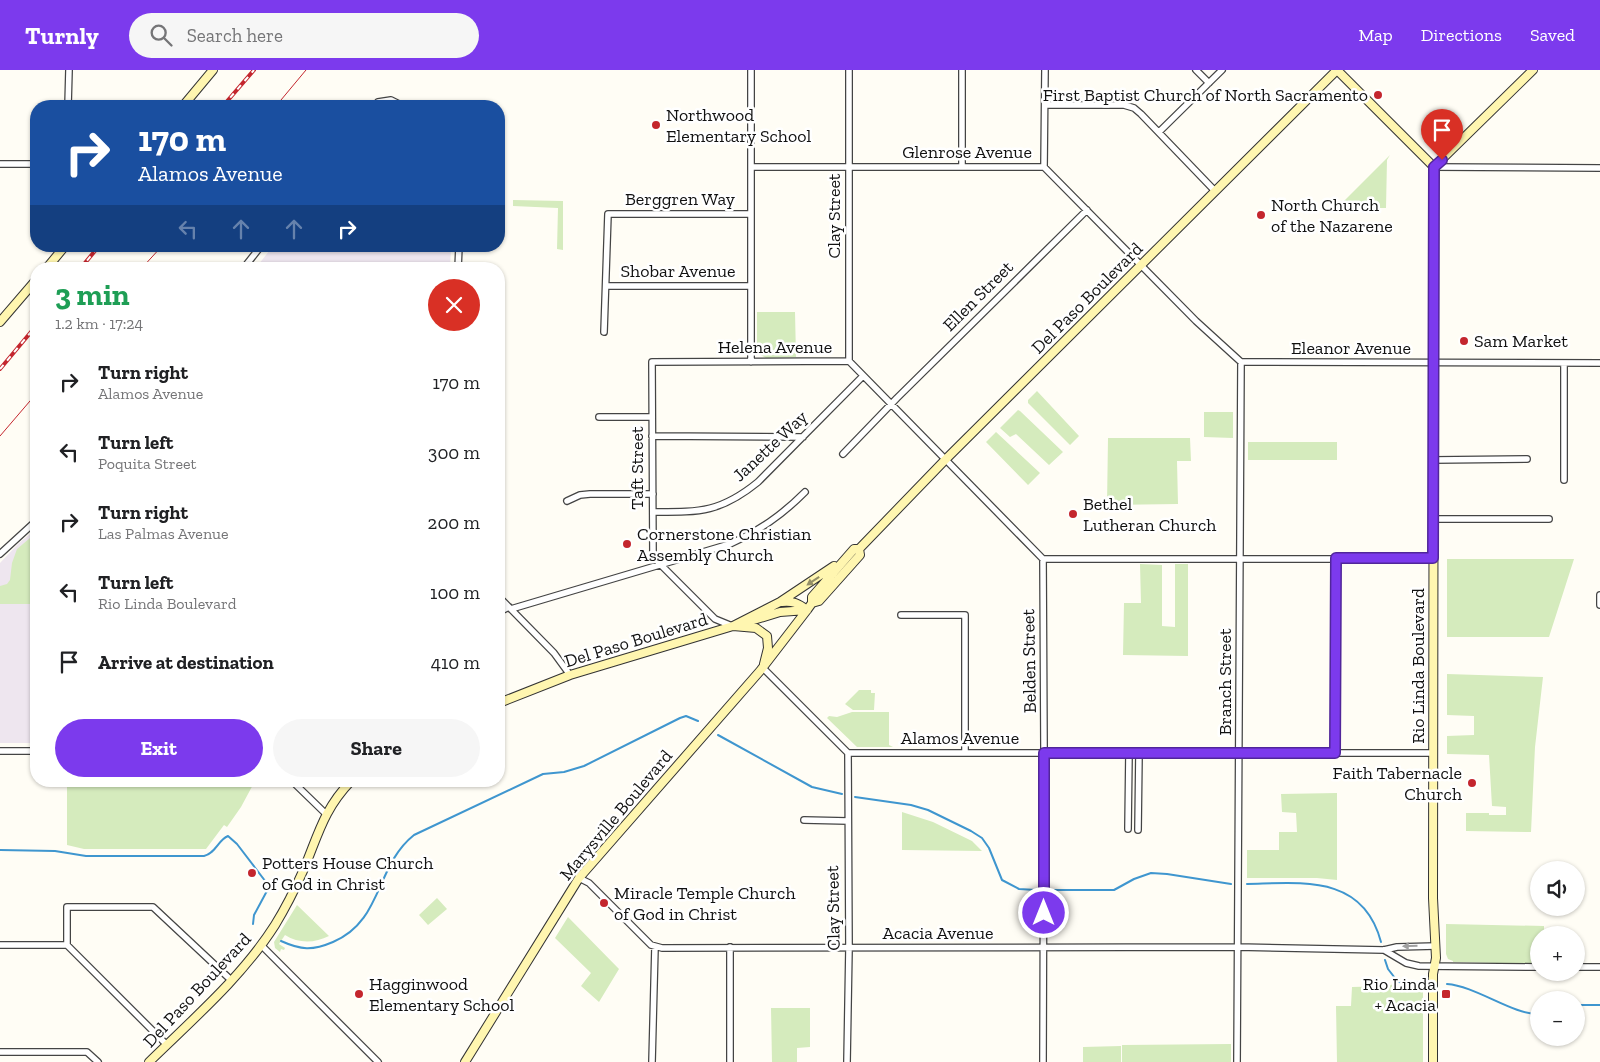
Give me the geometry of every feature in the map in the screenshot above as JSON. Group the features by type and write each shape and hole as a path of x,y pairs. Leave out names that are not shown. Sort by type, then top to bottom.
{"main road":[{"path":"188,100 213,70"},
{"path":"1337,70 1434,167 1533,70"},
{"name":"Del Paso Boulevard","path":"859,549 1337,70"},
{"name":"Rio Linda Boulevard","path":"1433,1062 1436,946 1433,898 1434,167"},
{"path":"52,262 60,252"},
{"path":"0,322 30,287"},
{"name":"Marysville Boulevard","path":"465,1062 579,878 763,668 807,610 812,602 812,597 854,549 859,549 860,555 854,562 819,601 812,602"},
{"name":"Del Paso Boulevard","path":"505,701 570,675 733,626 780,602 846,558"},
{"path":"780,602 790,601 798,603 807,610"},
{"path":"733,626 780,612 807,610"},
{"path":"733,626 756,628 767,636 768,648 763,668"},
{"name":"Del Paso Boulevard","path":"149,1062 232,980 261,945 283,912 295,888 326,814 347,787"}],"street":[{"path":"68,100 69,70"},
{"path":"751,70 751,362"},
{"name":"Clay Street","path":"849,70 849,361"},
{"path":"962,70 962,167"},
{"path":"1044,167 1045,70"},
{"path":"1196,70 1209,83"},
{"path":"1159,132 1222,70"},
{"path":"1045,104 1129,106 1142,114 1215,191"},
{"path":"0,164 30,164"},
{"name":"Glenrose Avenue","path":"751,167 1044,167 1141,265"},
{"path":"1434,167 1600,168"},
{"name":"Ellen Street","path":"843,454 1087,210"},
{"name":"Berggren Way","path":"604,332 608,214 751,214"},
{"path":"248,262 256,252"},
{"path":"1141,265 1196,321 1241,362"},
{"name":"Shobar Avenue","path":"606,286 751,286"},
{"name":"Helena Avenue","path":"652,362 849,361 1043,559"},
{"name":"Taft Street","path":"652,362 653,557 715,620 733,626"},
{"name":"Eleanor Avenue","path":"1241,362 1600,363"},
{"name":"Branch Street","path":"1237,1062 1241,362"},
{"path":"1564,363 1564,480"},
{"name":"Janette Way","path":"653,512 694,512 727,503 743,494 758,482 863,376"},
{"path":"599,417 652,417"},
{"path":"652,436 803,437"},
{"path":"1433,460 1527,460"},
{"path":"505,610 730,544 777,518 805,492"},
{"path":"567,501 580,495 590,494 653,494"},
{"path":"1433,519 1549,519"},
{"path":"0,554 30,526"},
{"path":"1335,753 1336,558"},
{"path":"1043,559 1433,558"},
{"name":"Belden Street","path":"1043,559 1043,1062"},
{"path":"1600,595 1600,605"},
{"path":"505,603 560,660 570,675"},
{"path":"901,615 965,615 965,753"},
{"path":"763,668 848,753"},
{"path":"0,751 30,750"},
{"name":"Clay Street","path":"847,1062 849,948 848,753"},
{"name":"Alamos Avenue","path":"848,753 1433,753"},
{"path":"1128,830 1129,753"},
{"path":"1138,830 1139,753"},
{"path":"298,787 326,814"},
{"path":"804,820 848,822"},
{"path":"1128,820 1138,820"},
{"path":"579,878 590,883 655,948 652,1062"},
{"path":"167,1045 67,945 67,906 153,906 232,980"},
{"path":"0,945 67,945"},
{"path":"261,945 378,1062"},
{"name":"Acacia Avenue","path":"655,948 1238,948 1384,950 1397,947 1436,946"},
{"path":"730,947 730,1062"},
{"name":"Acacia Avenue","path":"1384,950 1406,963 1419,966 1530,968"},
{"path":"1585,967 1600,967"},
{"path":"0,1052 87,1052 98,1062"}],"shaded area":[{"path":"268,252 451,252 450,262 260,262"},
{"path":"30,534 30,743 0,743 0,563"}],"green space":[{"path":"1390,155 1387,160 1386,208 1337,208"},
{"path":"513,200 563,201 563,250 557,249 558,208 513,206"},
{"path":"757,312 795,312 796,357 766,358 757,353"},
{"path":"1037,391 1079,436 1070,445 1028,403 1028,400"},
{"path":"1018,410 1063,452 1049,465 1016,434 1010,437 1000,428"},
{"path":"1204,412 1233,412 1233,438 1204,437"},
{"path":"996,432 1040,473 1028,485 986,442"},
{"path":"1108,438 1190,438 1191,461 1177,461 1178,504 1107,505"},
{"path":"1248,442 1337,442 1337,460 1248,460"},
{"path":"30,538 30,604 0,604 0,586 7,584 10,580 12,563 17,549"},
{"path":"1447,559 1574,559 1549,637 1447,637"},
{"path":"1140,564 1162,565 1162,626 1175,627 1175,564 1188,564 1188,656 1123,655 1124,603 1141,603"},
{"path":"1447,674 1543,677 1535,747 1531,832 1466,831 1466,813 1506,815 1506,807 1492,806 1489,755 1447,754 1447,736 1474,735 1474,716 1447,715"},
{"path":"859,690 871,690 871,693 875,693 874,710 853,710 845,704"},
{"path":"852,712 889,712 889,745 893,747 857,747 827,718"},
{"path":"67,787 252,787 227,827 224,825 206,849 84,849 67,845"},
{"path":"1337,793 1337,880 1317,878 1247,878 1247,850 1279,850 1279,832 1297,832 1296,813 1282,812 1281,794"},
{"path":"902,812 933,822 972,841 982,851 902,850"},
{"path":"437,898 447,909 428,925 419,915"},
{"path":"297,905 329,936 307,942 285,935 279,944 285,948 284,950 281,949 280,952 275,948 274,942"},
{"path":"568,917 619,969 599,1002 581,986 591,973 555,938"},
{"path":"1446,924 1544,926 1530,926 1530,964 1453,962 1448,959 1446,954"},
{"path":"1393,984 1408,990 1423,989 1423,1062 1337,1062 1336,1006 1351,1006 1352,987 1389,986"},
{"path":"771,1008 810,1008 810,1047 797,1048 797,1062 772,1062"},
{"path":"1231,1044 1231,1062 1122,1062 1122,1045"},
{"path":"1121,1046 1121,1062 1083,1062 1083,1047"}],"waterway":[{"path":"281,941 301,948 313,948 333,942 349,933 361,921 370,907 401,848 414,835 543,774 564,772 584,766 680,718 686,716 698,721"},
{"path":"718,735 812,787 842,794"},
{"path":"855,797 911,805 928,810 971,831 982,838 989,848 1002,880 1019,889 1036,890"},
{"path":"0,850 55,851 86,856 204,856 228,836 237,844 269,886 254,915 253,924"},
{"path":"1053,890 1114,890 1134,879 1151,873 1231,884"},
{"path":"1247,884 1309,884 1328,887 1345,894 1360,904 1372,920 1381,942"},
{"path":"1385,960 1388,969 1398,982 1422,983"},
{"path":"1447,984 1470,990 1530,1013"},
{"path":"1585,1005 1600,1005"}],"tram line":[{"path":"281,100 306,70"},
{"path":"147,262 157,252"},
{"path":"0,436 30,401"}],"railway":[{"path":"228,100 254,70"},
{"path":"86,262 94,252"},
{"path":"0,369 30,333"}],"place":[{"name":"First Baptist Church of North Sacramento","path":"1378,95"},
{"name":"Northwood Elementary School","path":"656,125"},
{"name":"North Church of the Nazarene","path":"1261,215"},
{"name":"Sam Market","path":"1464,341"},
{"name":"Bethel Lutheran Church","path":"1073,514"},
{"name":"Cornerstone Christian Assembly Church","path":"627,544"},
{"name":"Faith Tabernacle Church","path":"1472,783"},
{"name":"Potters House Church of God in Christ","path":"252,873"},
{"name":"Miracle Temple Church of God in Christ","path":"604,903"},
{"name":"Hagginwood Elementary School","path":"359,994"},
{"name":"Rio Linda + Acacia","path":"1446,994"}],"route":[{"path":"1044,913 1044,753 1335,753 1336,558 1433,558 1434,167 1442,160"}]}
